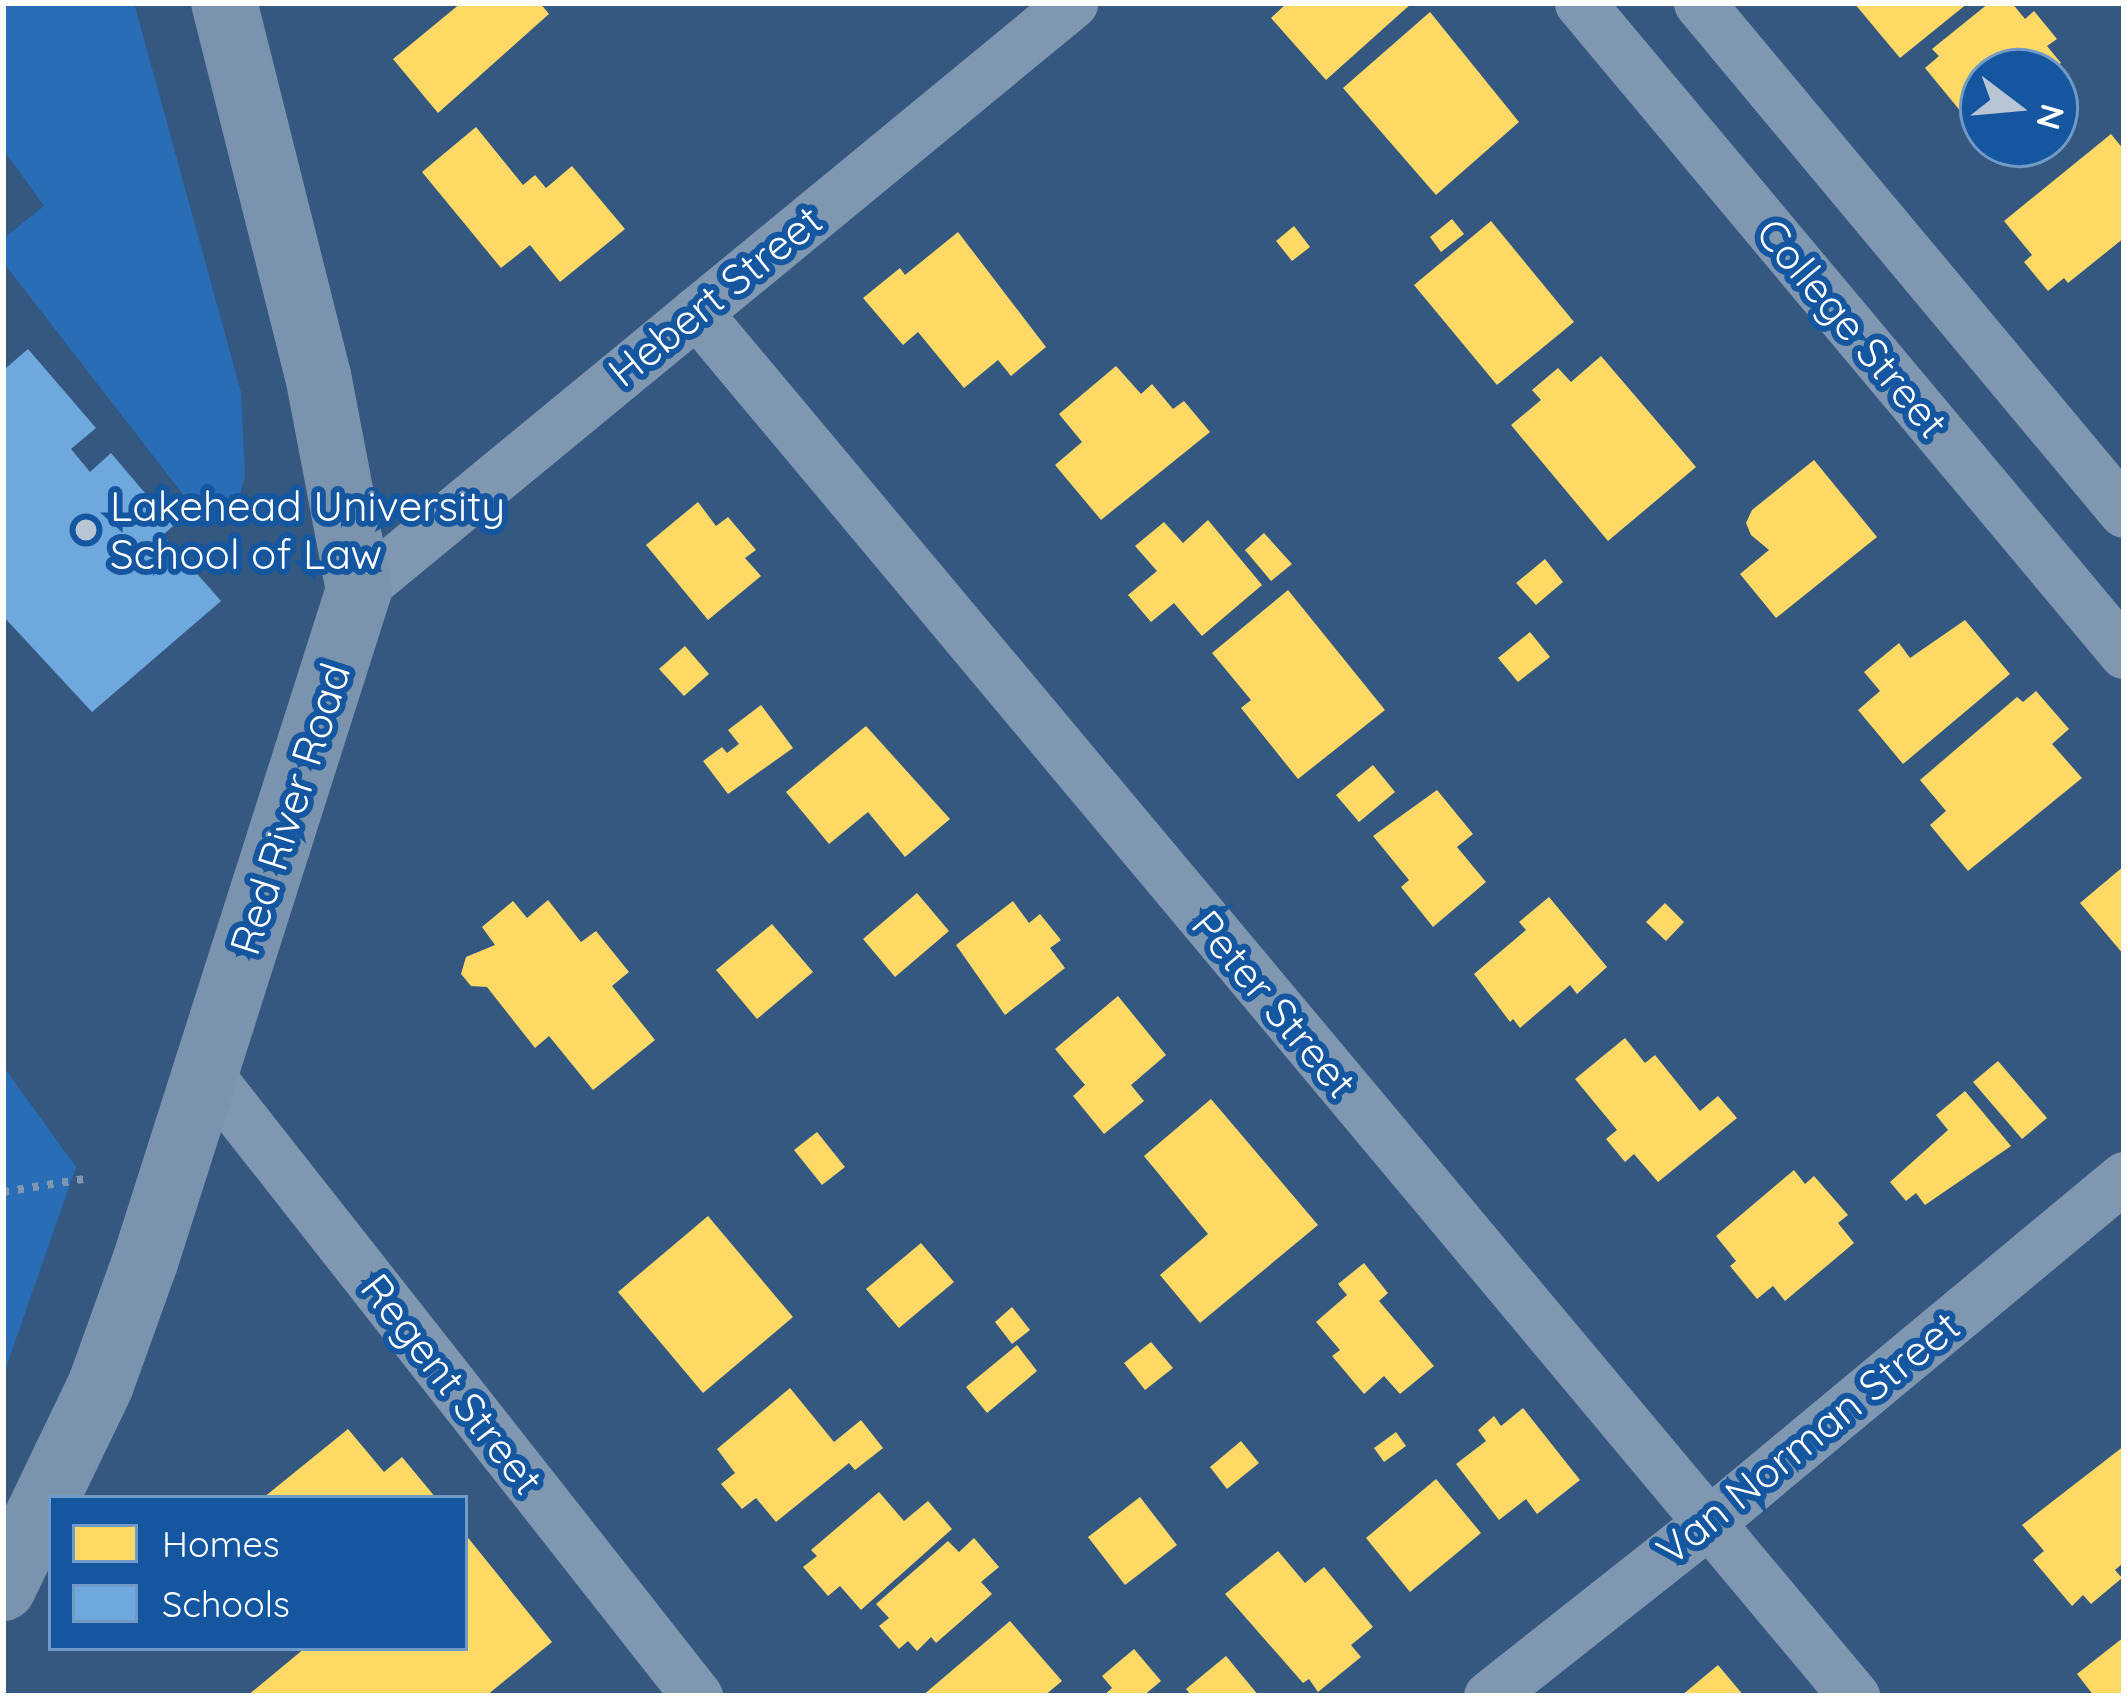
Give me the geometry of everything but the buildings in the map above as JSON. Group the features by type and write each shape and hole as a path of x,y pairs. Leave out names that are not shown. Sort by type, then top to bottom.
{"main road":[{"name":"Red River Road","path":"3,1588 101,1384 359,590 318,376 224,3"}],"street":[{"name":"Hebert Street","path":"359,590 1072,3"},
{"name":"College Street","path":"1580,3 2124,653"},
{"path":"1699,3 2124,512"},
{"name":"Peter Street","path":"696,312 1854,1696"},
{"name":"Regent Street","path":"206,1072 697,1696"},
{"name":"Van Norman Street","path":"1489,1696 1708,1523 2124,1177"}],"path":[{"path":"3,1192 89,1178"}],"shaded area":[{"path":"3,3 134,3 241,392 245,477 233,517 206,524 3,262 3,239 44,206 3,149"},
{"path":"3,1066 76,1167 3,1376"}],"place":[{"name":"Lakehead University School of Law","path":"86,530"}]}
